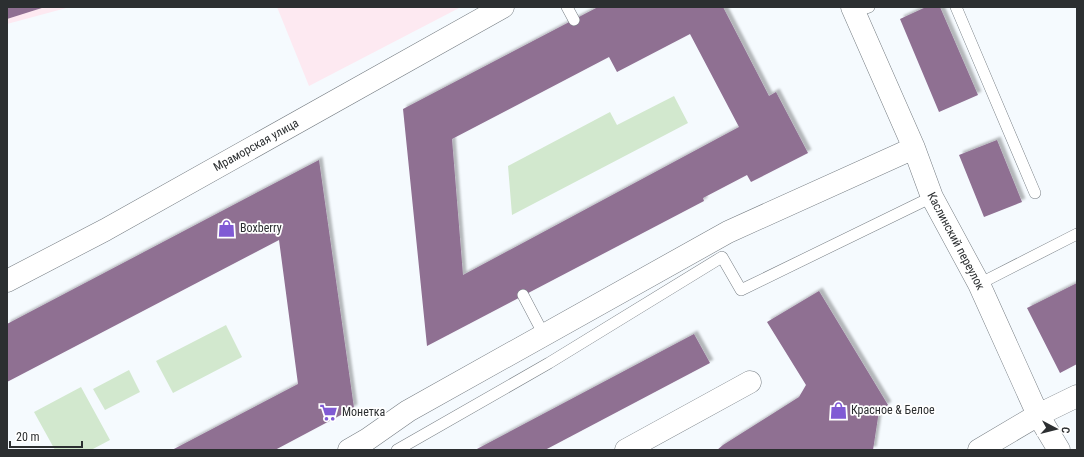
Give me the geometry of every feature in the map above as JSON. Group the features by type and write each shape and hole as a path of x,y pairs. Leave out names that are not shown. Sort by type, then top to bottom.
{"street":[{"name":"Мраморская улица","path":"7,280 105,230 503,7"},
{"name":"Каслинский переулок","path":"859,9 932,197 980,284 1038,415 1059,450"},
{"path":"349,450 368,439 408,411 728,232 914,148"},
{"path":"626,450 750,382"},
{"path":"978,450 1038,415 1077,396"}],"lane":[{"path":"567,7 574,20"},
{"path":"956,7 1034,193"},
{"path":"397,450 549,362 722,257 741,290 932,197"},
{"path":"980,284 1077,234"},
{"path":"523,296 544,335"}],"shaded area":[{"path":"7,7 70,7 7,24"},
{"path":"277,7 461,7 309,86"}],"green space":[{"path":"674,96 688,123 512,215 508,166 610,112 617,125"},
{"path":"226,325 242,357 173,393 156,361"},
{"path":"129,370 140,392 105,410 93,389"},
{"path":"81,387 110,440 91,450 55,450 34,412"}],"building":[{"path":"7,7 45,7 7,19"},
{"path":"598,7 723,7 769,96 776,92 808,153 751,182 747,175 703,198 704,201 427,346 403,109","holes":["690,34 739,127 463,275 452,139 609,57 617,72"]},
{"path":"926,7 940,7 978,95 939,112 900,19"},
{"path":"997,140 1022,202 984,217 959,155"},
{"path":"319,160 354,408 275,450 172,450 298,384 279,240 7,382 7,324"},
{"path":"1077,283 1077,364 1060,373 1027,308"},
{"path":"819,291 888,405 879,411 873,450 717,450 799,397 806,385 767,322"},
{"path":"694,334 710,363 545,450 475,450"}],"place":[{"name":"Boxberry","path":"227,228"},
{"name":"Красное & Белое","path":"838,410"},
{"name":"Монетка","path":"329,412"}]}
